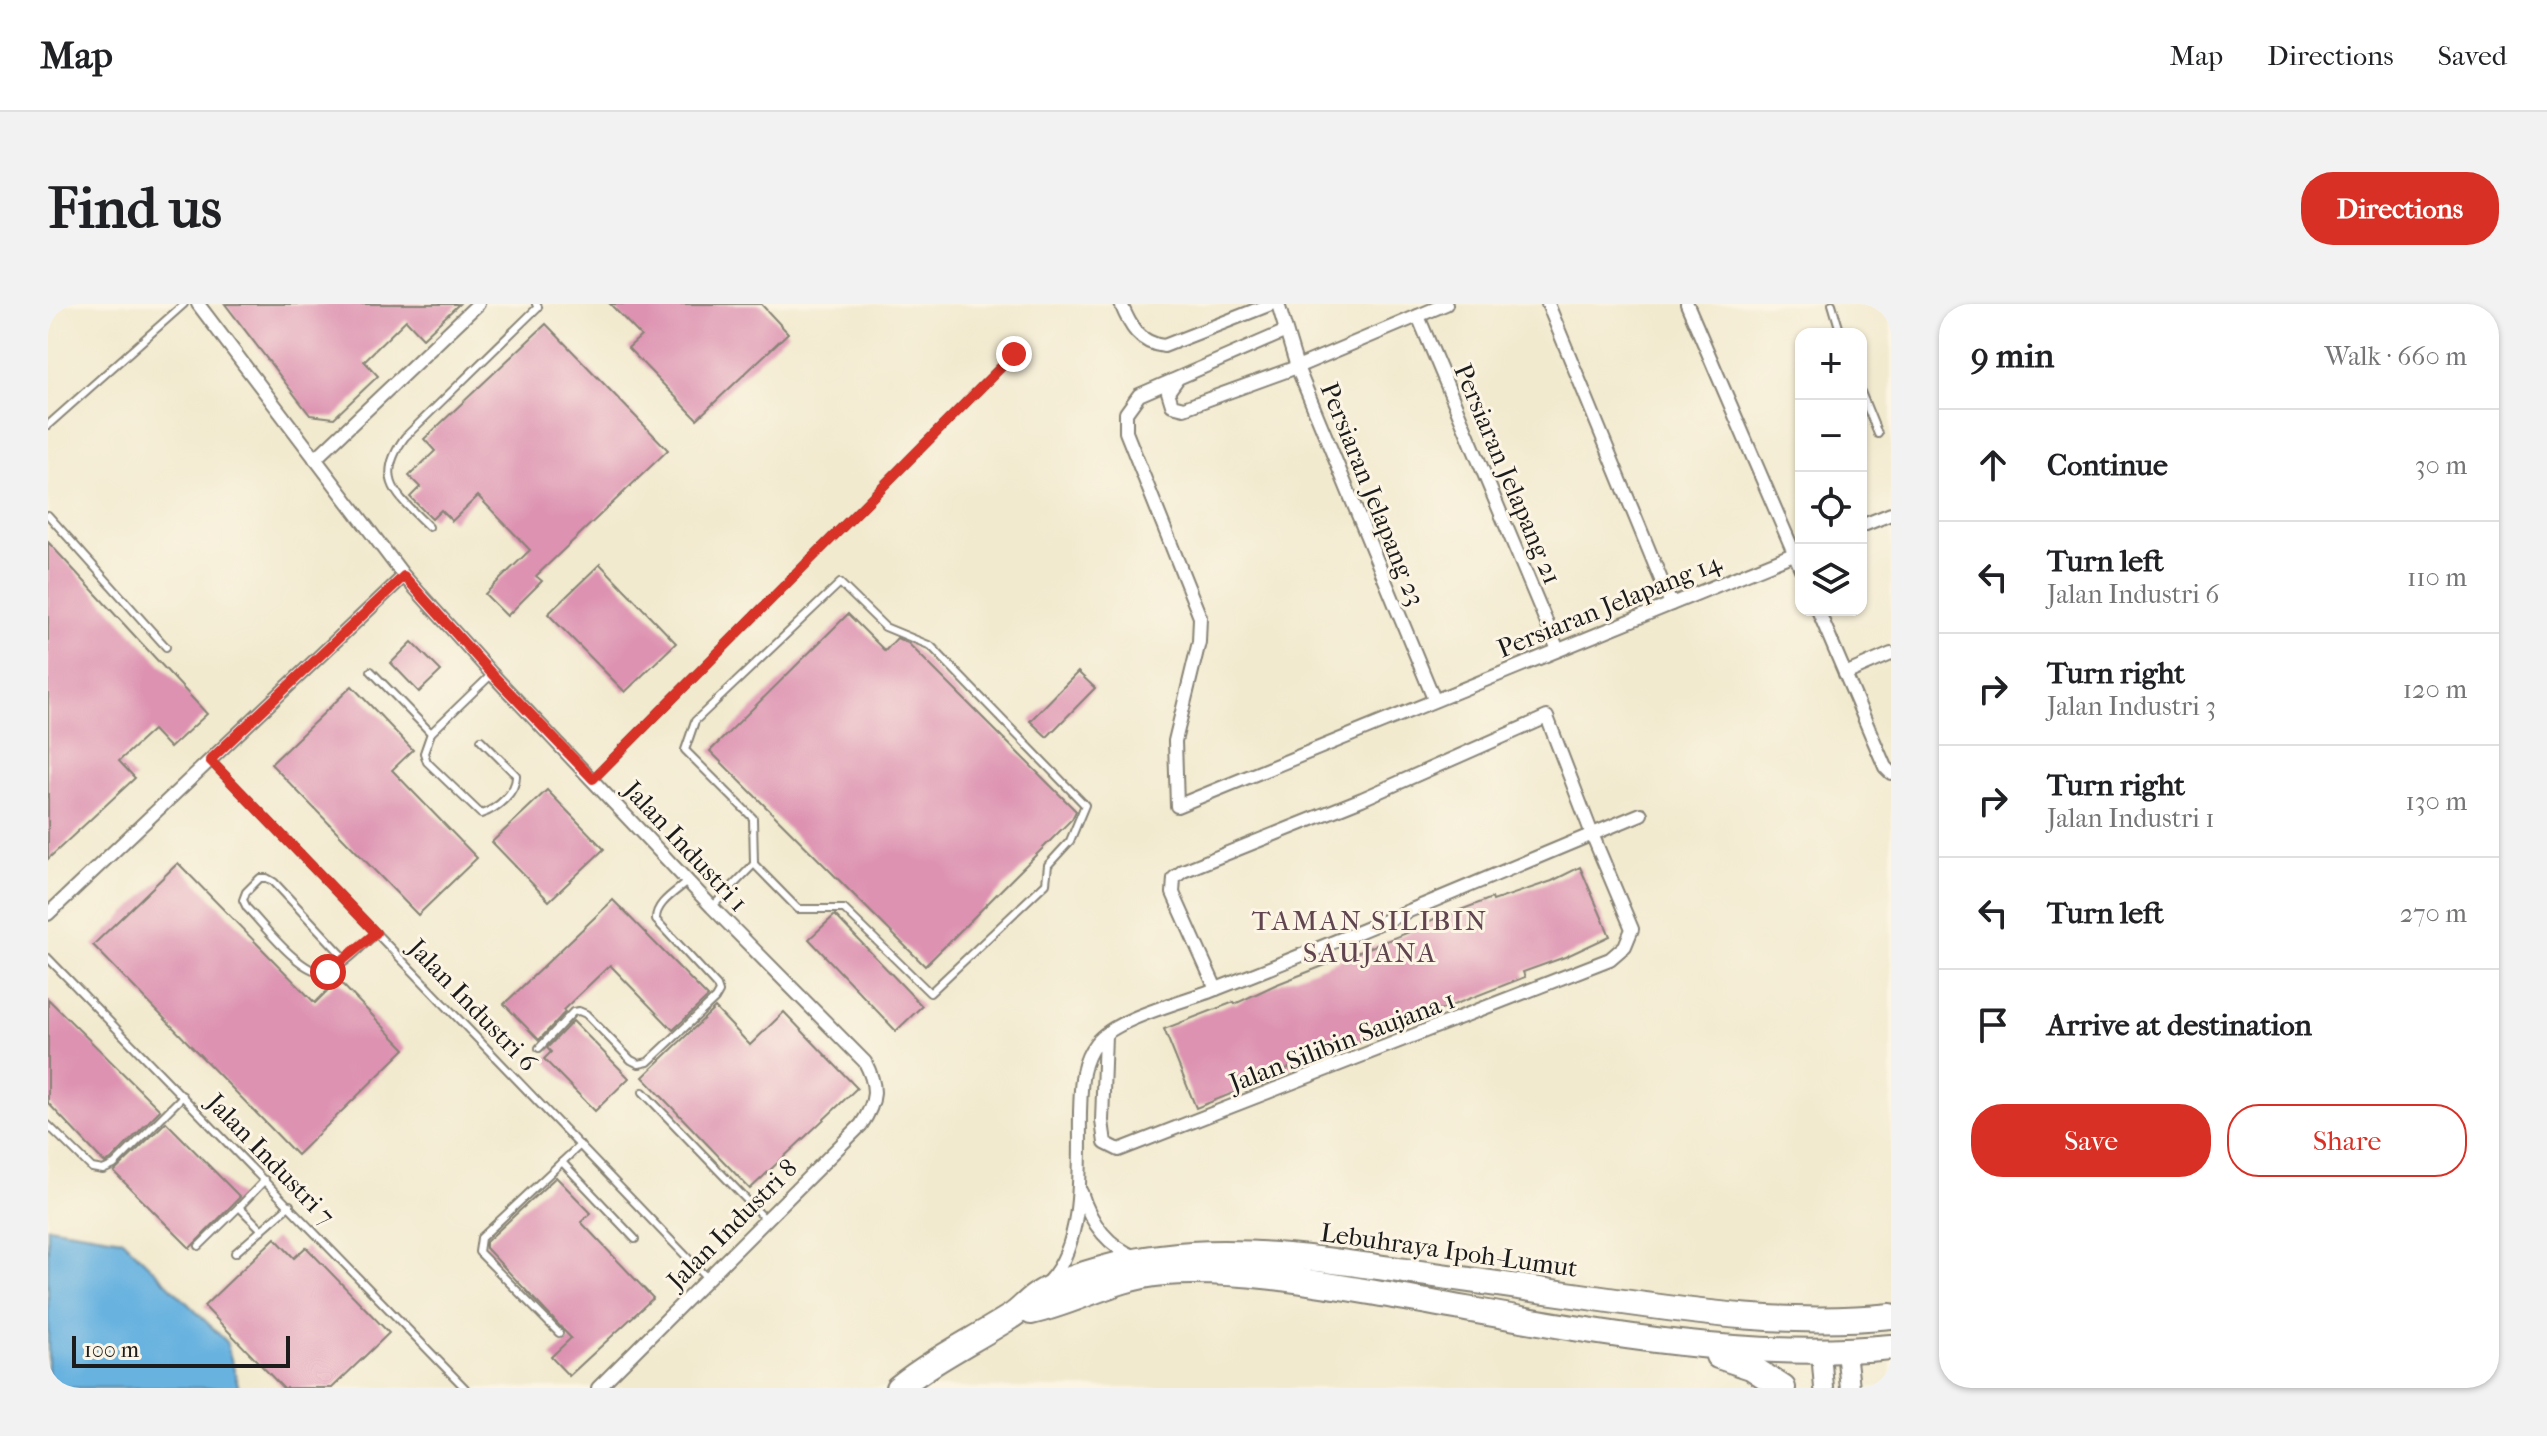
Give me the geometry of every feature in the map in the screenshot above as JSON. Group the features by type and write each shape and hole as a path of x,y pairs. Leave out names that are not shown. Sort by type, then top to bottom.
{"highway":[{"name":"Lebuhraya Ipoh-Lumut","path":"898,1388 960,1345 1013,1315 1035,1296 1066,1281 1106,1267 1143,1259 1198,1255 1264,1254 1348,1263 1715,1315 1818,1321 1891,1316"},
{"name":"Lebuhraya Ipoh-Lumut","path":"1013,1315 1041,1309 1119,1281 1162,1273 1210,1272 1342,1288 1657,1339 1759,1350 1891,1347"},
{"path":"1715,1315 1740,1327 1793,1331 1833,1347 1861,1330 1891,1327"},
{"path":"1657,1339 1751,1367 1783,1388"}],"street":[{"name":"Jalan Industri 1","path":"198,304 404,576 712,907 865,1062 874,1079"},
{"path":"315,459 478,304"},
{"path":"1121,304 1130,325 1140,337 1153,345 1164,346 1176,344 1271,304"},
{"path":"1227,304 1233,318"},
{"name":"Persiaran Jelapang 23","path":"1278,304 1297,367 1434,699"},
{"path":"1284,332 1181,375 1168,392 1172,405 1184,408 1297,367 1446,304"},
{"path":"1548,304 1671,604"},
{"path":"1687,304 1795,545"},
{"name":"Persiaran Jelapang 21","path":"1418,316 1558,650"},
{"name":"Persiaran Jelapang 14","path":"1181,375 1139,395 1126,413 1126,432 1200,617 1199,642 1175,741 1177,806 1795,553"},
{"path":"1867,524 1891,514"},
{"path":"48,914 404,576"},
{"path":"1821,616 1888,770"},
{"path":"1845,674 1891,654"},
{"path":"1216,989 1173,893 1174,878 1183,871 1362,799 1547,717 1592,834"},
{"path":"1035,1296 1058,1272 1073,1230 1079,1185 1084,1063 1097,1041 1111,1029 1216,989 1641,814"},
{"name":"Jalan Silibin Saujana 1","path":"1105,1035 1103,1132 1105,1143 1119,1150 1598,965 1625,946 1632,929 1592,834"},
{"name":"Jalan Industri 8","path":"598,1388 861,1125 870,1112 874,1079"},
{"path":"1079,1185 1089,1215 1099,1230 1126,1253 1143,1259"},
{"path":"1824,1388 1833,1347"},
{"path":"1833,1347 1850,1388"}],"lane":[{"path":"48,425 184,304"},
{"path":"429,527 394,492 389,476 390,461 405,437 538,307 536,304"},
{"path":"1832,304 1839,328"},
{"path":"593,779 1014,354"},
{"path":"1864,400 1878,434"},
{"path":"48,515 166,647"},
{"path":"712,907 754,864 753,818 685,750 695,721 840,583 885,627 931,646 1085,805 1070,841 1048,865 1046,883 930,993 844,909 798,909 754,864"},
{"path":"371,671 431,733"},
{"path":"481,740 516,775 516,783 497,805 481,814 427,762 424,753 431,733 492,674"},
{"name":"Jalan Industri 6","path":"210,760 708,1279"},
{"path":"346,959 274,882 260,878 246,892 243,900 247,908 302,965 315,972 328,972 346,959 376,933"},
{"path":"539,1048 573,1012 579,1011 586,1014 631,1060 639,1064 648,1062 715,999 719,992 717,986 656,920 658,907 688,881"},
{"name":"Jalan Industri 7","path":"48,958 465,1388"},
{"path":"643,1092 766,1220"},
{"path":"48,1125 92,1168 103,1170 114,1165 183,1096"},
{"path":"559,1333 479,1252 478,1244 580,1145"},
{"path":"562,1162 635,1239"},
{"path":"199,1246 265,1180"},
{"path":"235,1253 290,1205"},
{"path":"239,1207 262,1230"}],"water":[{"path":"48,1227 122,1239 226,1341 239,1388 48,1388"}],"building":[{"path":"225,304 459,304 423,338 406,320 364,361 378,376 334,418 310,415"},
{"path":"610,304 761,304 788,333 697,419 628,348 641,336"},
{"path":"546,324 668,450 536,576 542,581 507,616 485,594 530,550 478,496 452,521 441,510 432,519 410,497 420,487 409,476 435,451 424,439"},
{"path":"48,542 207,714 170,748 153,730 119,761 135,778 48,859"},
{"path":"600,564 676,643 625,692 548,614"},
{"path":"848,614 885,651 897,638 908,643 1076,811 1072,819 925,966 710,751"},
{"path":"412,642 441,671 419,692 391,663"},
{"path":"1078,672 1095,688 1047,737 1030,721"},
{"path":"352,686 413,750 392,770 477,858 418,915 271,764"},
{"path":"547,790 604,849 549,901 492,842"},
{"path":"178,863 315,1003 338,980 405,1049 297,1155 93,945"},
{"path":"1580,867 1610,936 1523,972 1525,977 1410,1022 1409,1019 1325,1057 1267,1076 1268,1079 1196,1108 1164,1029 1235,1004 1419,928 1449,912 1552,881"},
{"path":"613,900 708,997 673,1030 610,965 563,1010 565,1012 539,1040 504,1004"},
{"path":"835,915 922,1006 896,1031 809,939"},
{"path":"48,999 160,1110 105,1163 48,1103"},
{"path":"715,1008 750,1045 784,1012 857,1088 750,1189 643,1077"},
{"path":"573,1021 629,1078 595,1111 544,1059 551,1052 547,1048"},
{"path":"166,1122 240,1197 190,1248 114,1172"},
{"path":"556,1177 591,1213 581,1222 653,1298 569,1376 551,1357 571,1338 486,1248 486,1242"},
{"path":"275,1238 294,1258 306,1247 389,1333 332,1388 283,1388 204,1306"}],"district":[{"name":"TAMAN SILIBIN SAUJANA","path":"1370,936"}],"route":[{"path":"328,972 376,933 210,760 404,576 593,779 1014,354"}]}
